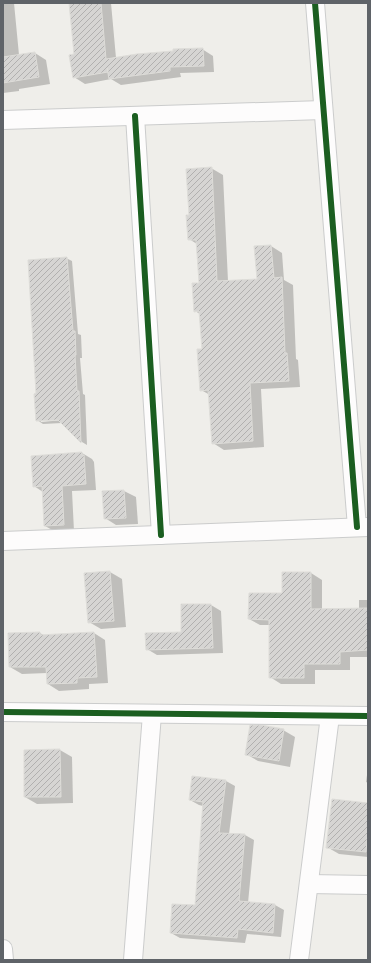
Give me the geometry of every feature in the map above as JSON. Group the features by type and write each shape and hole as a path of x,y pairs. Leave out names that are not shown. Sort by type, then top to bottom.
{"street":[{"path":"3,541 363,527 323,110 315,3"},
{"path":"3,120 323,110"},
{"path":"135,116 161,535"},
{"path":"3,712 368,716"},
{"path":"133,960 152,714"},
{"path":"299,960 330,716"},
{"path":"309,884 368,885"},
{"path":"3,949 4,960"}],"building":[{"path":"69,3 101,3 106,59 137,54 173,51 173,49 203,48 204,66 170,67 170,71 109,79 108,72 73,78 69,55 74,54"},
{"path":"35,52 39,77 3,83 3,57"},
{"path":"212,167 217,281 257,279 254,246 271,245 274,278 282,277 285,353 287,353 289,381 250,383 253,441 212,444 208,390 200,391 197,349 202,349 199,311 194,312 192,283 199,283 196,240 188,240 186,215 189,215 186,169"},
{"path":"67,257 73,331 75,331 75,355 77,391 79,391 81,443 58,420 36,421 34,394 36,393 28,260"},
{"path":"82,452 82,455 84,455 86,484 62,486 64,525 44,526 42,486 33,487 31,456"},
{"path":"124,490 126,518 104,519 102,491"},
{"path":"110,571 114,621 88,623 84,573"},
{"path":"282,572 311,572 311,609 368,608 368,650 340,652 340,664 304,664 304,678 269,678 269,620 248,619 249,593 282,593"},
{"path":"181,604 211,604 213,648 146,650 145,633 181,632"},
{"path":"40,632 40,635 94,632 97,677 77,678 77,683 47,684 46,667 9,667 8,633"},
{"path":"250,725 261,725 284,729 279,761 245,755"},
{"path":"60,749 61,797 24,797 24,750"},
{"path":"192,776 226,780 219,833 245,834 239,901 275,904 273,933 238,929 237,938 170,933 172,904 195,905 203,802 189,800"},
{"path":"332,799 368,803 366,852 326,848"}],"cycle path":[{"path":"315,3 357,527"},
{"path":"135,116 161,535"},
{"path":"3,712 368,716"}]}
